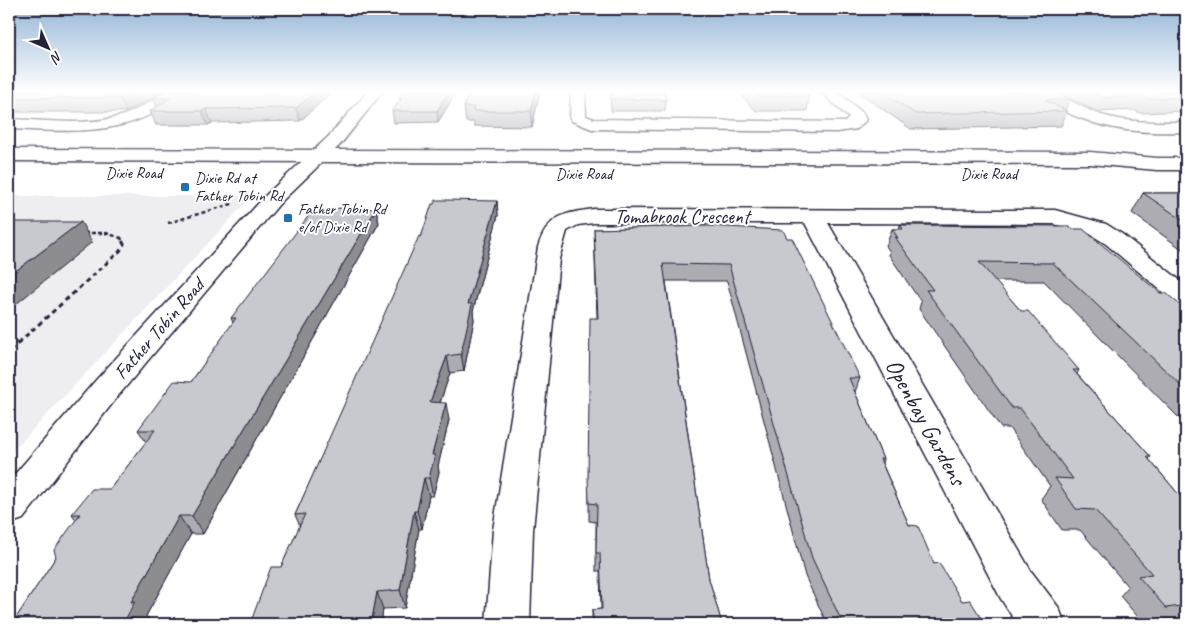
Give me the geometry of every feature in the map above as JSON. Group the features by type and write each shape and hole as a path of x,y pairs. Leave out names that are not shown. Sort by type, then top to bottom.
{"street":[{"path":"9,124 100,124 120,121"},
{"name":"Father Tobin Road","path":"9,508 108,388 274,198 334,141 351,121"},
{"path":"584,121 592,124 822,127 850,126 858,121"},
{"path":"1106,121 1142,127 1186,127"},
{"name":"Dixie Road","path":"9,156 1080,158 1157,164 1186,164"},
{"name":"Dixie Road","path":"9,172 1114,174 1157,164"},
{"name":"Tomabrook Crescent","path":"508,624 513,530 547,260 552,234 561,224 574,218 594,216 1055,217 1098,230 1114,240 1186,298"},
{"name":"Openbay Gardens","path":"813,216 1016,585 1043,624"}],"path":[{"path":"168,223 239,202"},
{"path":"9,351 120,251 124,244 123,238 106,233 76,232"}],"shaded area":[{"path":"9,196 243,196 244,205 9,455"}],"building":[{"path":"1143,193 1186,193 1186,222"},
{"path":"436,200 497,201 468,304 472,304 461,354 447,356 430,402 446,403 432,455 435,455 429,478 424,478 417,511 414,511 400,590 377,592 372,619 369,619 368,624 250,624 271,567 281,567 305,514 295,515 419,236 421,237 432,204"},
{"path":"340,208 376,209 192,516 179,516 131,602 135,601 123,624 12,624 56,557 54,550 80,514 72,514 92,489 110,489 155,430 138,430 174,381 191,382 236,318 231,318 310,214"},
{"path":"9,222 81,222 9,276"},
{"path":"900,225 1067,226 1072,229 1083,229 1160,293 1166,293 1186,310 1186,390 1053,263 979,262 1021,311 1028,311 1079,370 1073,370 1151,457 1147,457 1186,503 1186,613 1181,606 1166,608 1138,576 1152,574 1095,510 1076,509 1055,478 1073,479 1020,408 1012,408 926,290 933,290 895,237 898,238 892,229 903,229"},
{"path":"707,226 783,230 787,238 792,238 860,378 849,378 883,459 880,459 909,525 918,526 934,564 939,563 962,601 970,600 985,624 843,624 812,558 729,265 663,264 709,579 722,624 594,624 592,610 602,609 600,553 596,553 597,504 589,503 588,477 590,318 598,318 594,229"}],"place":[{"name":"Dixie Rd at Father Tobin Rd","path":"185,187"},
{"name":"Father Tobin Rd e/of Dixie Rd","path":"288,218"}]}
